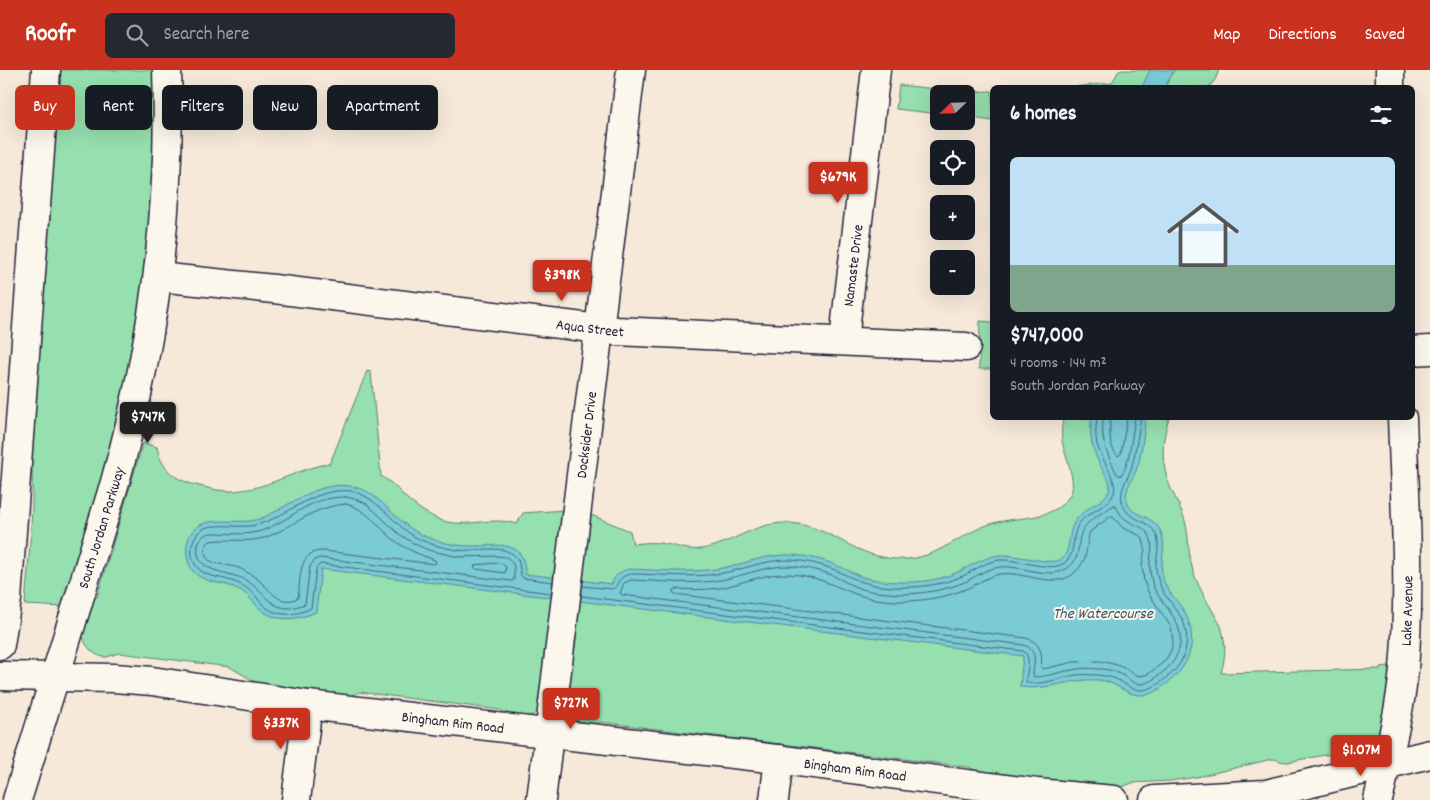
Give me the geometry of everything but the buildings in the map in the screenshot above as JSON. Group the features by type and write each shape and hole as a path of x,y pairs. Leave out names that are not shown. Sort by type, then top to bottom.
{"street":[{"path":"0,645 7,599 46,70"},
{"name":"South Jordan Parkway","path":"17,800 126,443 145,362 158,276 166,193 168,150 167,70"},
{"name":"Docksider Drive","path":"541,800 631,70"},
{"name":"Namaste Drive","path":"845,341 876,70"},
{"path":"1390,70 1390,85"},
{"name":"Aqua Street","path":"158,276 599,329 966,347"},
{"path":"1415,351 1430,350"},
{"name":"Lake Avenue","path":"1378,800 1401,696 1407,631 1408,594 1402,420"},
{"name":"Bingham Rim Road","path":"0,676 54,676 152,681 308,704 779,759 1013,795 1114,800"},
{"path":"296,800 308,704"},
{"path":"1154,800 1266,794 1430,754"},
{"path":"774,800 779,759"}],"green space":[{"path":"55,70 155,70 157,105 147,270 124,401 64,607 25,605 32,509 31,451 51,130 75,130 75,85 54,85"},
{"path":"1119,70 1219,70 1211,85 1092,85 1112,83"},
{"path":"899,85 930,88 930,113 896,109"},
{"path":"990,91 990,121 975,118 975,92"},
{"path":"980,321 990,322 990,369 979,369"},
{"path":"367,371 371,372 381,476 419,508 435,518 447,522 499,521 517,524 523,513 565,510 542,708 532,715 521,718 500,710 359,692 349,697 262,686 230,667 119,653 102,657 92,652 83,638 82,627 91,600 97,597 143,443 157,447 161,460 168,471 185,482 215,490 229,491 268,484 330,463"},
{"path":"1063,420 1168,420 1163,445 1165,471 1185,521 1193,571 1221,626 1225,650 1221,673 1380,669 1380,667 1397,665 1384,731 1377,739 1362,748 1288,762 1272,759 1197,777 1170,781 1132,783 1117,789 979,773 969,767 600,722 593,725 578,724 569,718 564,708 586,517 590,518 591,515 630,531 633,544 657,543 685,549 701,549 712,547 764,526 787,523 801,524 825,532 869,554 899,559 913,558 938,550 987,525 1043,514 1063,504 1072,490 1072,476 1063,446"}],"water":[{"path":"1150,70 1174,70 1166,85 1143,85"},
{"name":"The Watercourse","path":"1092,420 1146,420 1139,460 1126,497 1129,506 1133,510 1152,521 1160,530 1163,543 1162,575 1164,582 1189,622 1192,641 1183,667 1170,681 1156,691 1144,695 1130,693 1110,683 1098,680 1031,688 1020,687 1023,656 321,569 316,612 284,619 263,611 240,590 200,577 192,570 186,550 188,540 193,531 200,525 220,521 253,521 315,491 338,485 350,486 366,491 410,528 441,542 472,546 500,545 515,549 524,562 525,574 612,584 618,574 629,569 694,571 725,568 777,555 786,555 819,559 862,577 876,580 907,582 931,580 947,576 985,559 1000,555 1049,561 1060,560 1064,557 1068,548 1072,527 1077,519 1103,499 1110,485 1098,461 1092,443"}]}
